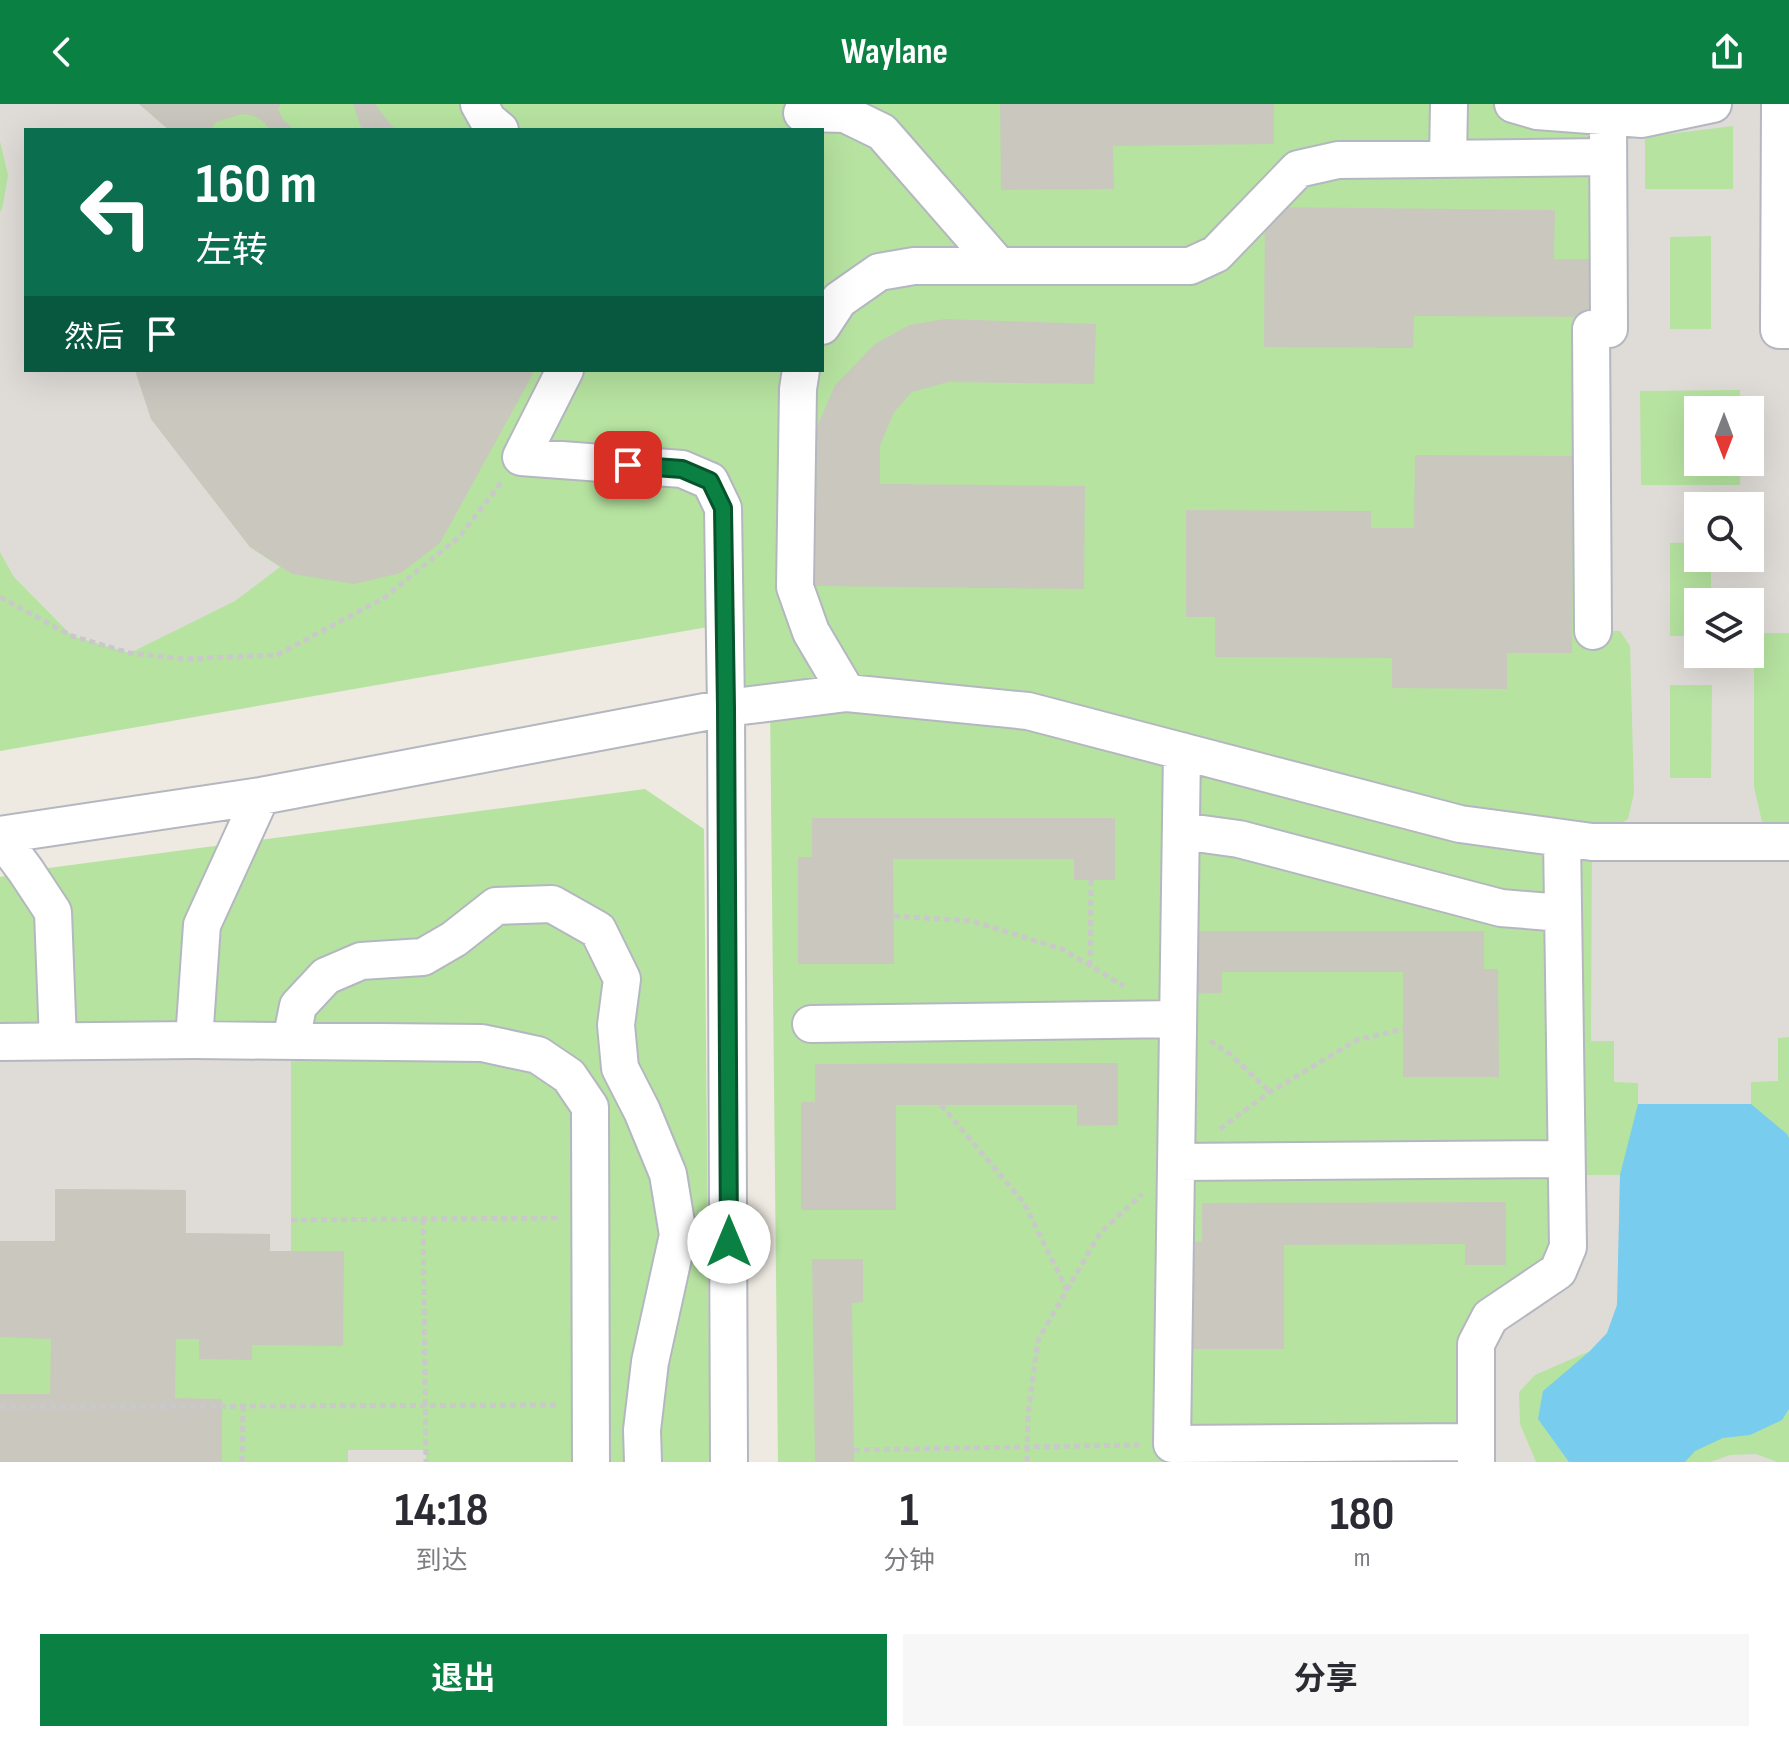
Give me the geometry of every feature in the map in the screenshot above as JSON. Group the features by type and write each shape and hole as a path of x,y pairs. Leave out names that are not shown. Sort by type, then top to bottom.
{"street":[{"path":"479,104 488,120 498,128"},
{"path":"1448,159 1449,104"},
{"path":"1513,104 1537,111 1642,119 1713,104"},
{"path":"1780,104 1785,149 1779,330 1789,330"},
{"path":"796,116 845,114 882,132 999,266"},
{"path":"1593,631 1591,329 1609,329 1608,116"},
{"path":"824,323 839,300 879,272 914,266 1190,266 1216,254 1298,169 1338,160 1608,157"},
{"path":"564,372 521,457 682,469 710,481 723,508 729,1462"},
{"path":"801,372 795,587 811,632 847,693"},
{"path":"58,1041 53,912 0,835 261,796 726,708 847,693 1028,711 1460,824 1592,842 1789,842"},
{"path":"1182,751 1172,1444 1476,1452 1476,1344 1490,1317 1558,1271 1568,1247 1562,838"},
{"path":"194,1040 202,925 261,796"},
{"path":"1181,831 1239,839 1501,908 1562,913"},
{"path":"291,1041 298,1006 326,976 361,961 423,957 454,939 496,906 552,904 598,930 622,979 616,1025 620,1068 668,1174 678,1235 650,1362 642,1430 643,1462"},
{"path":"811,1024 1178,1019"},
{"path":"0,1042 194,1040 482,1043 538,1055 569,1076 590,1107 591,1462"},
{"path":"1176,1162 1566,1159"}],"path":[{"path":"0,597 72,636 130,653 183,659 277,655 384,598 459,537 521,457"},
{"path":"1090,967 1091,880"},
{"path":"894,916 972,921 1062,949 1128,989"},
{"path":"1178,1019 1230,1054 1270,1092"},
{"path":"1027,1462 1028,1414 1038,1340 1100,1233 1176,1162 1270,1092 1357,1040 1403,1029"},
{"path":"941,1105 1024,1203 1067,1291"},
{"path":"291,1220 590,1218"},
{"path":"423,1219 426,1462"},
{"path":"0,1407 590,1405"},
{"path":"242,1462 243,1406"},
{"path":"854,1450 1172,1444"}],"green space":[{"path":"0,104 1789,104 1789,1462 778,1462 770,703 726,708 725,624 0,751"},
{"path":"645,789 704,829 710,1462 0,1462 0,877 26,871"}],"shaded area":[{"path":"0,104 139,104 167,128 24,128 24,372 136,372 151,419 250,547 280,567 235,601 130,653 72,636 14,577 0,552 0,213 8,175 0,141"},
{"path":"1713,104 1780,104 1789,330 1789,633 1764,634 1764,588 1711,588 1711,572 1764,572 1764,492 1684,492 1684,542 1670,543 1670,636 1684,636 1684,668 1754,668 1754,787 1762,822 1789,836 1789,1037 1778,1038 1778,1081 1751,1082 1751,1104 1638,1104 1638,1083 1614,1082 1614,1041 1591,1041 1592,842 1628,819 1634,793 1630,646 1620,631 1593,631 1608,116","holes":["1733,126 1733,189 1645,189 1645,137","1711,236 1711,329 1670,329 1670,237","1670,685 1712,685 1711,778 1670,778"]},
{"path":"291,1041 291,1251 270,1251 186,1233 186,1190 56,1189 55,1241 0,1241 0,1042"},
{"path":"1567,1175 1620,1175 1618,1305 1607,1333 1590,1351 1535,1375 1519,1392 1520,1424 1536,1462 1476,1462 1476,1344 1558,1271"},
{"path":"348,1450 426,1450 426,1462 348,1462"},
{"path":"1756,1454 1777,1462 1710,1462 1730,1455"}],"water":[{"path":"1638,1104 1751,1104 1789,1138 1789,1409 1782,1420 1750,1435 1723,1438 1695,1451 1685,1462 1569,1462 1538,1419 1543,1391 1607,1333 1617,1305 1620,1175"}],"building":[{"path":"139,104 281,104 278,109 284,121 293,128 268,128 254,116 242,114 216,122 212,128 167,128"},
{"path":"353,104 375,104 396,128 361,128"},
{"path":"1000,104 1274,104 1274,144 1113,146 1114,189 1001,190"},
{"path":"1265,207 1555,210 1554,259 1595,259 1594,317 1414,316 1413,348 1264,347"},
{"path":"945,319 1096,324 1094,384 948,382 912,392 894,412 880,446 880,484 1085,486 1084,589 815,586 817,427 835,385 875,344 909,325"},
{"path":"136,372 534,372 440,543 401,573 354,584 292,574 250,547 151,419"},
{"path":"1415,455 1573,456 1572,653 1507,653 1507,689 1392,688 1392,658 1215,657 1215,617 1186,617 1186,510 1371,511 1371,528 1414,528"},
{"path":"812,818 1115,818 1115,880 1074,880 1074,859 893,859 894,964 798,964 798,857 812,857"},
{"path":"1181,931 1484,931 1484,969 1498,969 1499,1077 1403,1077 1403,972 1222,972 1222,993 1181,994"},
{"path":"1118,1063 1118,1125 1077,1126 1077,1105 896,1105 896,1210 801,1210 801,1102 815,1102 815,1064"},
{"path":"55,1189 186,1190 186,1233 270,1234 270,1251 344,1251 343,1346 252,1345 252,1360 199,1359 199,1339 176,1339 175,1398 222,1399 222,1462 0,1462 0,1394 50,1394 51,1339 0,1337 0,1241 55,1241"},
{"path":"1506,1202 1506,1265 1465,1265 1465,1244 1284,1245 1284,1349 1188,1349 1188,1242 1202,1242 1202,1203"},
{"path":"812,1259 863,1259 863,1302 852,1303 854,1462 815,1462"}],"route":[{"path":"628,465 682,469 710,481 723,508 729,1242"}]}
